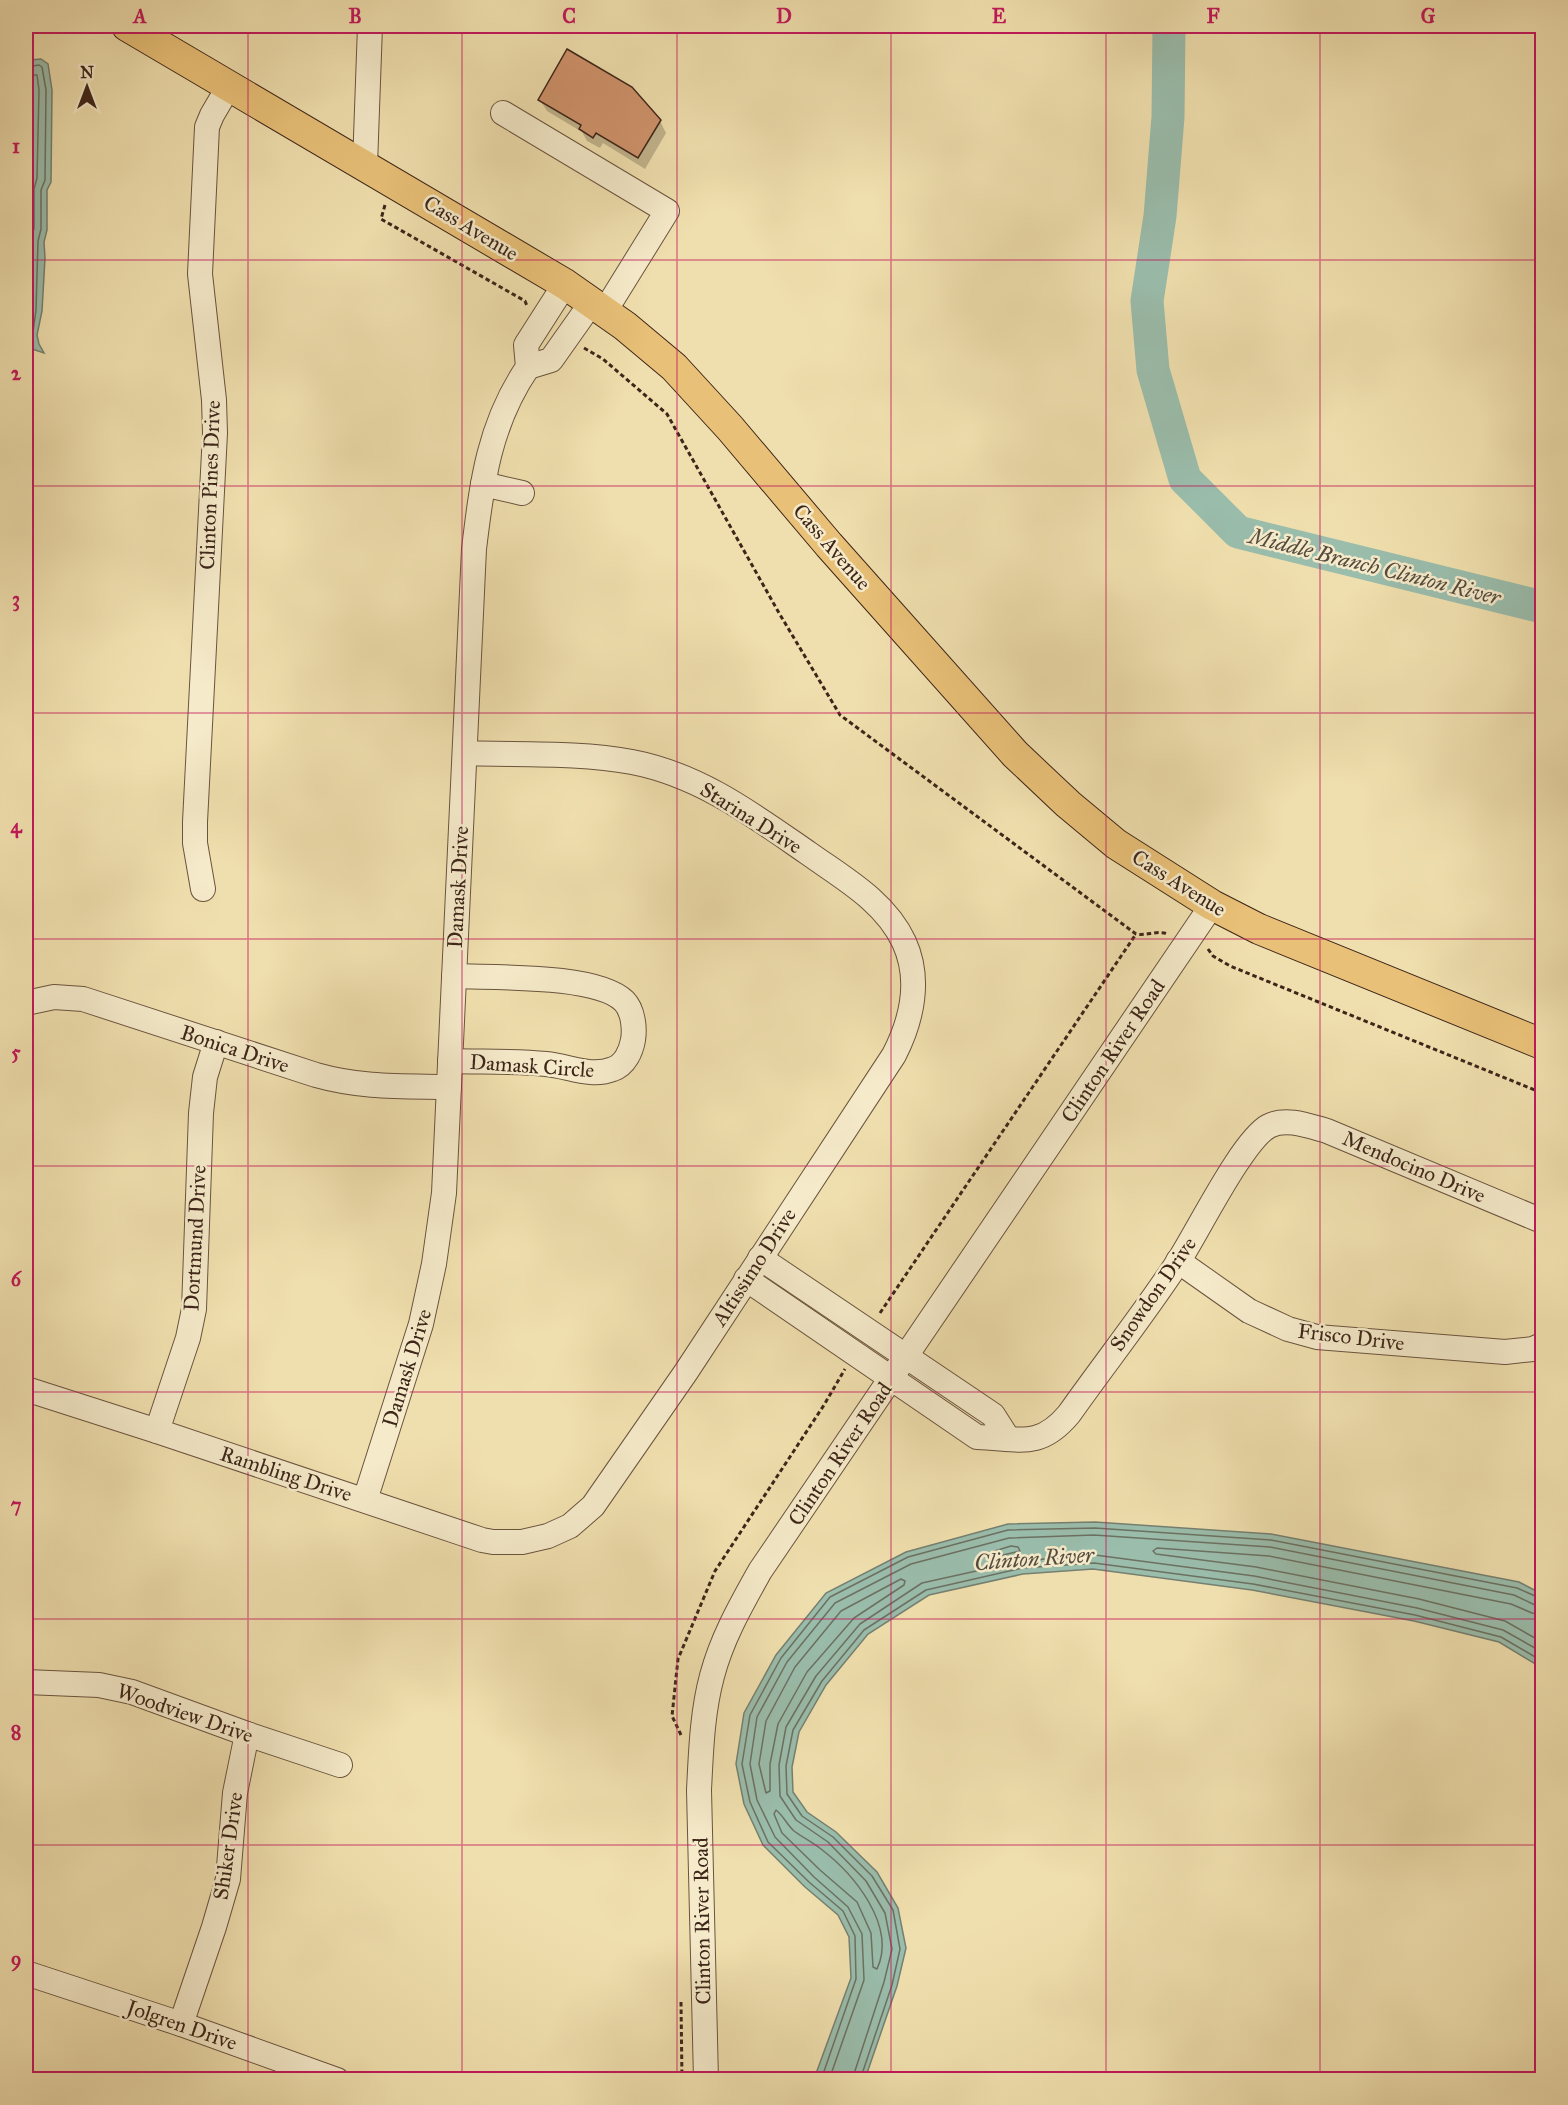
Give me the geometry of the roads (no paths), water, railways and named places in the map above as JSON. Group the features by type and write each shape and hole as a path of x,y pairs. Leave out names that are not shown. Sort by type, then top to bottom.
{"main road":[{"name":"Cass Avenue","path":"127,26 565,284 653,348 699,394 1014,754 1116,844 1212,905 1298,946 1541,1045"}],"street":[{"path":"365,165 370,26"},
{"name":"Clinton Pines Drive","path":"202,889 195,843 195,822 215,416 200,262 207,128 229,86"},
{"path":"503,113 667,211 598,306 567,337 551,360 528,367"},
{"name":"Damask Drive","path":"365,1500 403,1385 430,1286 444,1193 474,549 483,484 493,437 503,409 528,367 526,345 565,284"},
{"path":"483,484 522,493"},
{"name":"Starina Drive","path":"465,753 593,758 632,762 672,773 710,789 738,805 876,903 900,935 912,969"},
{"name":"Clinton River Road","path":"706,2079 699,1790 701,1748 712,1676 733,1622 760,1571 1212,905"},
{"name":"Altissimo Drive","path":"548,1536 570,1526 593,1506 686,1372 894,1055 911,1010 912,969"},
{"name":"Damask Circle","path":"450,1061 547,1064 597,1073 614,1069 621,1064 631,1047 634,1032 628,1006 617,996 596,987 571,981 454,976"},
{"name":"Bonica Drive","path":"26,1003 54,997 83,999 316,1075 363,1086 449,1087"},
{"name":"Dortmund Drive","path":"157,1431 188,1338 194,1309 201,1113 205,1077 216,1042"},
{"name":"Mendocino Drive","path":"1282,1122 1302,1123 1327,1131 1542,1221"},
{"name":"Snowdon Drive","path":"746,1279 977,1437 1035,1439 1058,1428 1178,1262 1247,1148 1262,1130 1282,1122"},
{"path":"760,1258 993,1415 1007,1437"},
{"name":"Frisco Drive","path":"1178,1262 1249,1311 1288,1329 1317,1337 1505,1352 1533,1349 1542,1345"},
{"name":"Rambling Drive","path":"26,1389 493,1542 522,1542 548,1536"},
{"name":"Woodview Drive","path":"26,1682 81,1683 132,1692 340,1765"},
{"name":"Shiker Drive","path":"181,2024 228,1879 236,1793 247,1734"},
{"name":"Jolgren Drive","path":"26,1973 337,2079"}],"water":[{"path":"41,59 48,64 52,90 51,182 47,190 42,311 37,335 44,353 26,347 26,64 29,60"},
{"name":"Clinton River","path":"1095,1522 1271,1534 1519,1582 1542,1594 1542,1668 1499,1642 1414,1621 1252,1590 1093,1569 1023,1574 929,1595 868,1634 826,1685 799,1732 792,1767 793,1792 807,1812 836,1832 877,1872 898,1908 906,1948 897,1986 865,2079 814,2079 851,1978 849,1937 838,1915 805,1887 763,1845 744,1804 736,1764 744,1713 776,1655 826,1593 906,1552 1008,1524"}],"waterway":[{"name":"Middle Branch Clinton River","path":"1169,26 1168,117 1160,216 1147,301 1153,370 1185,479 1238,532 1542,607"}]}
